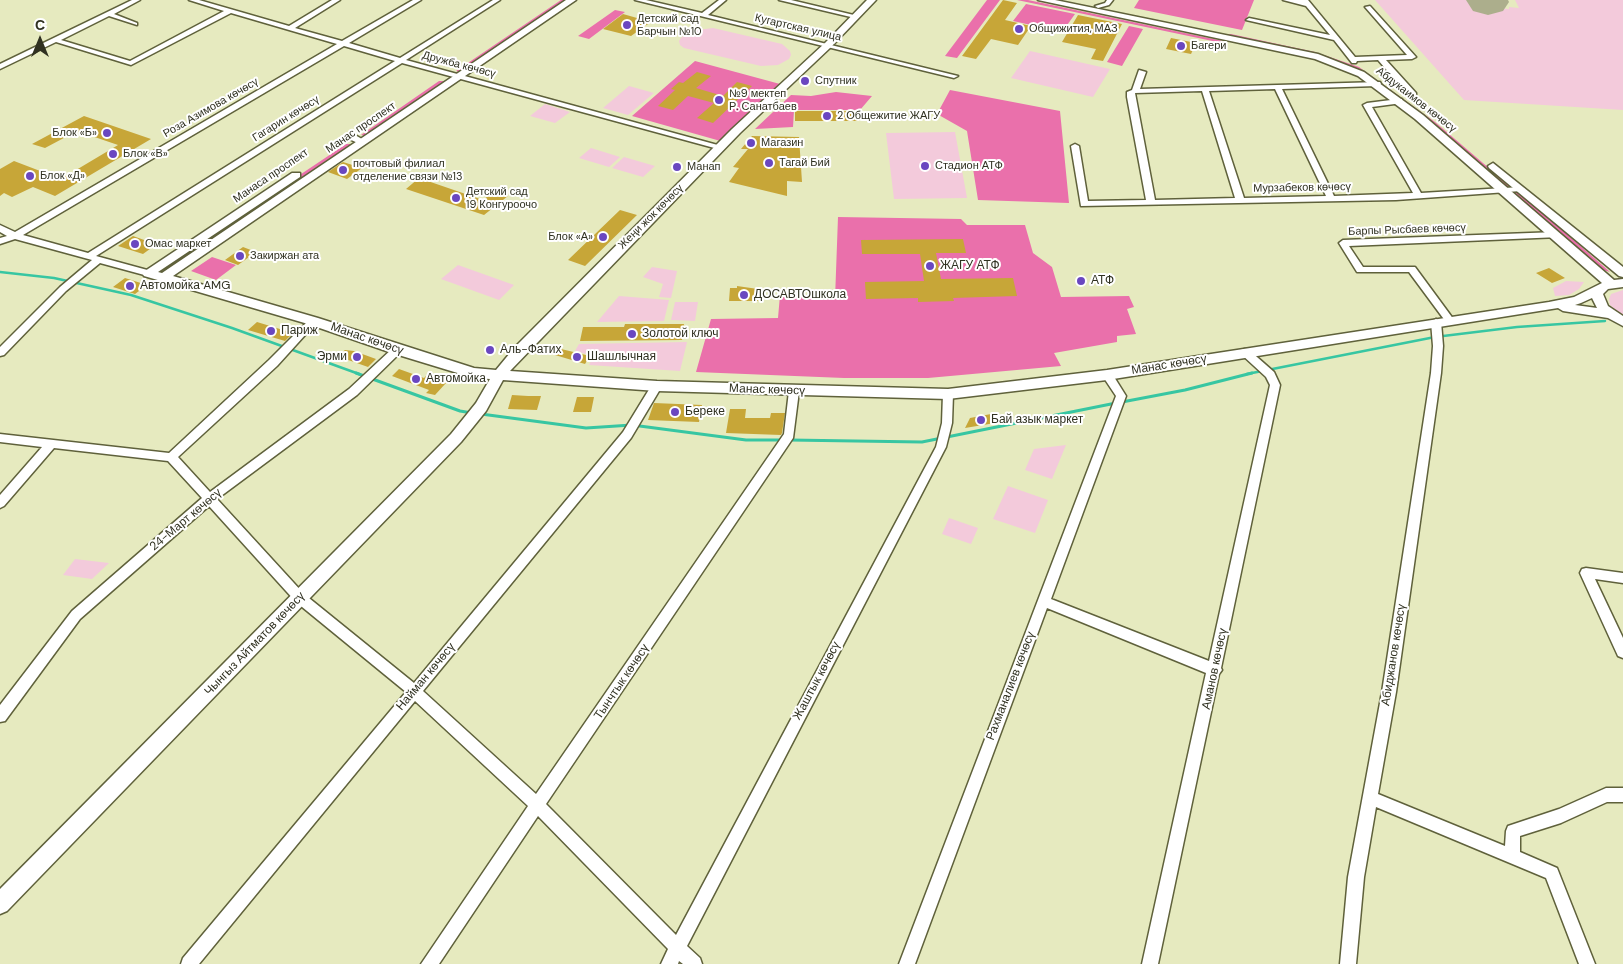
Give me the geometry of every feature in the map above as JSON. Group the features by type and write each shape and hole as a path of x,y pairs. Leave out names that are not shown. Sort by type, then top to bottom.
{"main road":[{"name":"Манаса проспект","path":"148,273 557,0"},
{"name":"Манас проспект","path":"164,277 572,0"},
{"name":"Жеңи жок көчөсү","path":"499,374 520,350 721,147 828,45 872,0"},
{"name":"Абдукаимов көчөсү","path":"1042,0 1330,53 1354,60 1403,92 1461,139"},
{"name":"Абдукаимов көчөсү","path":"1069,0 1108,5 1334,62 1361,74 1399,101 1507,191 1611,285"},
{"path":"1484,158 1623,273"},
{"name":"Манас көчөсү","path":"148,273 313,321 474,373 657,386 794,391 948,394 1107,375 1549,306"},
{"path":"1549,306 1577,300 1611,285"},
{"path":"1611,285 1597,293 1600,303 1610,314 1623,322"},
{"path":"1549,306 1579,308 1610,314"},
{"name":"Чынгыз Айтматов көчөсү","path":"0,904 300,598 476,413 499,374"}],"street":[{"path":"0,67 137,0"},
{"name":"Дружба көчөсү","path":"192,0 447,74 721,147"},
{"path":"290,28 337,0"},
{"name":"Роза Азимова көчөсү","path":"0,241 16,236 418,0"},
{"name":"Гагарин көчөсү","path":"88,257 497,0"},
{"name":"Кугартская улица","path":"638,0 954,76"},
{"path":"704,16 723,0"},
{"path":"782,0 855,16"},
{"path":"1286,0 1307,2 1354,60 1412,57 1368,7"},
{"path":"55,40 131,63 230,11"},
{"path":"108,14 135,24"},
{"path":"1249,20 1336,38"},
{"path":"1380,58 1413,95"},
{"path":"1136,91 1142,72"},
{"path":"1151,202 1131,92 1377,84"},
{"path":"1278,88 1331,198"},
{"path":"1205,89 1240,200"},
{"path":"1399,101 1367,105 1419,196"},
{"path":"352,138 364,142"},
{"name":"Мурзабеков көчөсү","path":"1075,146 1084,204 1419,196 1521,189"},
{"name":"Манас көчөсү","path":"0,228 16,236 148,273"},
{"name":"Барпы Рысбаев көчөсү","path":"1441,324 1412,269 1360,270 1343,243 1557,236"},
{"path":"0,354 63,289 98,260"},
{"path":"171,457 273,363 313,321"},
{"name":"Абиджанов көчөсү","path":"1348,964 1356,877 1389,692 1441,324"},
{"name":"24-Март көчөсү","path":"0,716 76,615 209,499 353,392 398,350"},
{"name":"Аманов көчөсү","path":"1150,964 1275,385 1265,371 1245,352"},
{"name":"Рахманалиев көчөсү","path":"907,964 1119,402 1107,375"},
{"name":"Найман көчөсү","path":"189,964 627,435 638,420 657,386"},
{"name":"Тынчтык көчөсү","path":"430,964 789,435 794,391"},
{"name":"Жаштык көчөсү","path":"669,964 941,447 947,422 948,394"},
{"path":"0,438 171,457 300,598 414,691 538,806 694,964"},
{"path":"0,503 52,443"},
{"path":"1623,578 1586,573 1623,652"},
{"path":"1043,601 1215,670"},
{"path":"1512,857 1513,831 1561,816 1606,795 1623,795"},
{"path":"1370,797 1552,873 1587,964"}],"shaded area":[{"path":"561,0 567,0 459,72 456,71"},
{"path":"987,0 1000,0 957,58 945,56"},
{"path":"1017,0 1028,0 1223,41 1222,43"},
{"path":"1139,0 1254,0 1242,30 1134,8"},
{"path":"1375,0 1469,0 1471,5 1509,9 1509,7 1519,8 1515,0 1623,0 1623,110 1464,100"},
{"path":"1026,4 1075,14 1065,28 1052,26 1049,29 1013,21"},
{"path":"615,10 625,12 589,39 578,36"},
{"path":"1129,26 1143,29 1122,66 1107,62"},
{"path":"713,28 782,44 790,51 791,55 789,59 778,65 761,66 684,48 680,45 679,41 681,38 690,31"},
{"path":"1231,34 1315,52 1359,67 1435,122 1511,187 1505,186 1430,122 1361,71 1333,60 1225,35"},
{"path":"1030,51 1110,69 1093,97 1011,78"},
{"path":"695,61 780,84 724,142 632,116"},
{"path":"439,81 446,81 366,136 361,135"},
{"path":"629,86 654,93 628,115 603,108"},
{"path":"950,90 1060,111 1069,203 978,200 967,131 937,114"},
{"path":"836,92 872,96 860,110 794,110 793,127 755,129 791,95 811,96"},
{"path":"545,104 570,112 555,123 530,116"},
{"name":"Стадион АТФ","path":"955,132 967,198 894,199 886,133"},
{"path":"346,144 352,144 179,262 174,262 177,257"},
{"path":"591,148 620,157 609,167 579,158"},
{"path":"624,157 655,166 643,177 612,168"},
{"path":"1515,192 1519,192 1610,272 1603,270"},
{"path":"838,217 961,219 967,225 1025,225 1033,253 1052,267 1061,297 1129,296 1134,307 1127,309 1136,334 1117,336 1117,342 1054,353 1061,366 928,378 844,378 696,372 711,319 778,318 780,295 835,299"},
{"path":"212,257 236,265 216,280 191,271"},
{"path":"458,265 514,285 499,300 441,279"},
{"path":"652,267 677,271 671,298 659,297 663,284 643,277"},
{"path":"1566,281 1584,282 1579,289 1569,295 1555,296 1553,288"},
{"path":"1623,290 1623,317 1610,305 1609,299 1611,294"},
{"path":"619,296 669,300 664,321 597,322"},
{"path":"675,302 698,302 695,321 671,320"},
{"path":"687,342 680,371 589,365 594,356 575,351 579,344"},
{"path":"1066,445 1052,479 1025,470 1034,449"},
{"path":"1008,486 1048,500 1035,533 993,519"},
{"path":"949,518 978,528 971,544 942,534"},
{"path":"75,559 109,563 92,579 63,575"}],"building":[{"name":"Общижития, МАЗ","path":"1003,0 1017,3 1005,20 1031,26 1018,45 991,39 976,59 962,56"},
{"name":"Детский сад Барчын №10","path":"623,14 651,22 631,36 603,29"},
{"path":"1078,15 1122,24 1103,61 1091,59 1096,49 1062,42"},
{"name":"Багери","path":"1171,38 1196,43 1191,54 1166,49"},
{"name":"№9 мектеп Р. Санатбаев","path":"697,72 711,76 696,88 723,96 737,82 752,86 713,123 697,118 714,103 688,96 673,110 658,106 675,90 671,89 679,82 683,83"},
{"name":"2 Общежитие ЖАГУ","path":"795,111 859,111 860,121 795,121"},
{"path":"84,116 151,139 55,196 33,187 12,197 4,193 0,196 0,169 14,161 61,179 118,145 77,131 45,148 32,144"},
{"name":"Тагай Бий","path":"752,136 799,137 802,182 787,181 787,196 729,182 739,168 733,167 748,149 741,149"},
{"name":"почтовый филиал отделение связи №13","path":"343,162 362,168 347,179 328,172"},
{"name":"Детский сад 19 Конгуроочо","path":"419,178 483,200 494,191 508,196 484,215 406,189"},
{"name":"Блок «А»","path":"620,210 637,215 585,266 568,260"},
{"name":"Омас маркет","path":"133,236 147,241 144,243 154,246 143,254 118,246"},
{"name":"ЖАГУ АТФ","path":"963,239 966,253 936,253 941,279 1013,278 1017,296 953,298 954,301 918,302 918,298 866,299 865,282 924,281 920,254 862,254 861,240"},
{"name":"Закиржан ата","path":"243,247 256,252 238,265 225,260"},
{"path":"1549,268 1565,278 1552,283 1536,273"},
{"name":"Автомойка AMG","path":"125,278 147,285 135,294 113,287"},
{"name":"ДОСАВТОшкола","path":"737,286 758,289 758,301 729,301 730,288 737,288"},
{"name":"Париж","path":"257,322 293,333 285,341 248,330"},
{"name":"Золотой ключ","path":"625,324 684,324 682,340 580,341 583,327 624,327"},
{"name":"Шашлычная","path":"557,348 590,356 585,364 555,355"},
{"name":"Эрми","path":"345,350 354,351 376,359 368,367 337,356"},
{"name":"Автомойка","path":"399,369 446,383 435,395 426,393 429,390 392,376"},
{"path":"512,395 541,396 537,410 508,409"},
{"path":"577,397 594,397 591,412 573,412"},
{"name":"Береке","path":"654,403 702,405 699,422 648,420"},
{"path":"730,409 746,409 745,418 770,418 771,413 785,413 782,433 781,435 726,433"},
{"name":"Бай азык маркет","path":"991,414 995,423 965,428 970,418"}],"waterway":[{"path":"0,272 54,278 131,295 232,328 359,374"},
{"path":"1252,373 1435,337 1517,327 1605,321"},
{"path":"356,373 460,411 472,413"},
{"path":"1122,402 1185,390 1252,373"},
{"path":"1247,374 1252,373"},
{"path":"789,440 922,442 1116,403"},
{"path":"481,414 586,428 632,425 746,440 782,440"}],"place":[{"name":"Детский сад Барчын №10","path":"627,25"},
{"name":"Общижития, МАЗ","path":"1019,29"},
{"name":"Багери","path":"1181,46"},
{"name":"Спутник","path":"805,81"},
{"name":"№9 мектеп Р. Санатбаев","path":"719,100"},
{"name":"2 Общежитие ЖАГУ","path":"827,116"},
{"name":"Блок «Б»","path":"107,133"},
{"name":"Магазин","path":"751,143"},
{"name":"Блок «В»","path":"113,154"},
{"name":"Тагай Бий","path":"769,163"},
{"name":"Стадион АТФ","path":"925,166"},
{"name":"Манап","path":"677,167"},
{"name":"почтовый филиал отделение связи №13","path":"343,170"},
{"name":"Блок «Д»","path":"30,176"},
{"name":"Детский сад 19 Конгуроочо","path":"456,198"},
{"name":"Блок «А»","path":"603,237"},
{"name":"Омас маркет","path":"135,244"},
{"name":"Закиржан ата","path":"240,256"},
{"name":"ЖАГУ АТФ","path":"930,266"},
{"name":"АТФ","path":"1081,281"},
{"name":"Автомойка AMG","path":"130,286"},
{"name":"ДОСАВТОшкола","path":"744,295"},
{"name":"Париж","path":"271,331"},
{"name":"Золотой ключ","path":"632,334"},
{"name":"Аль-Фатих","path":"490,350"},
{"name":"Эрми","path":"357,357"},
{"name":"Шашлычная","path":"577,357"},
{"name":"Автомойка","path":"416,379"},
{"name":"Береке","path":"675,412"},
{"name":"Бай азык маркет","path":"981,420"}]}
